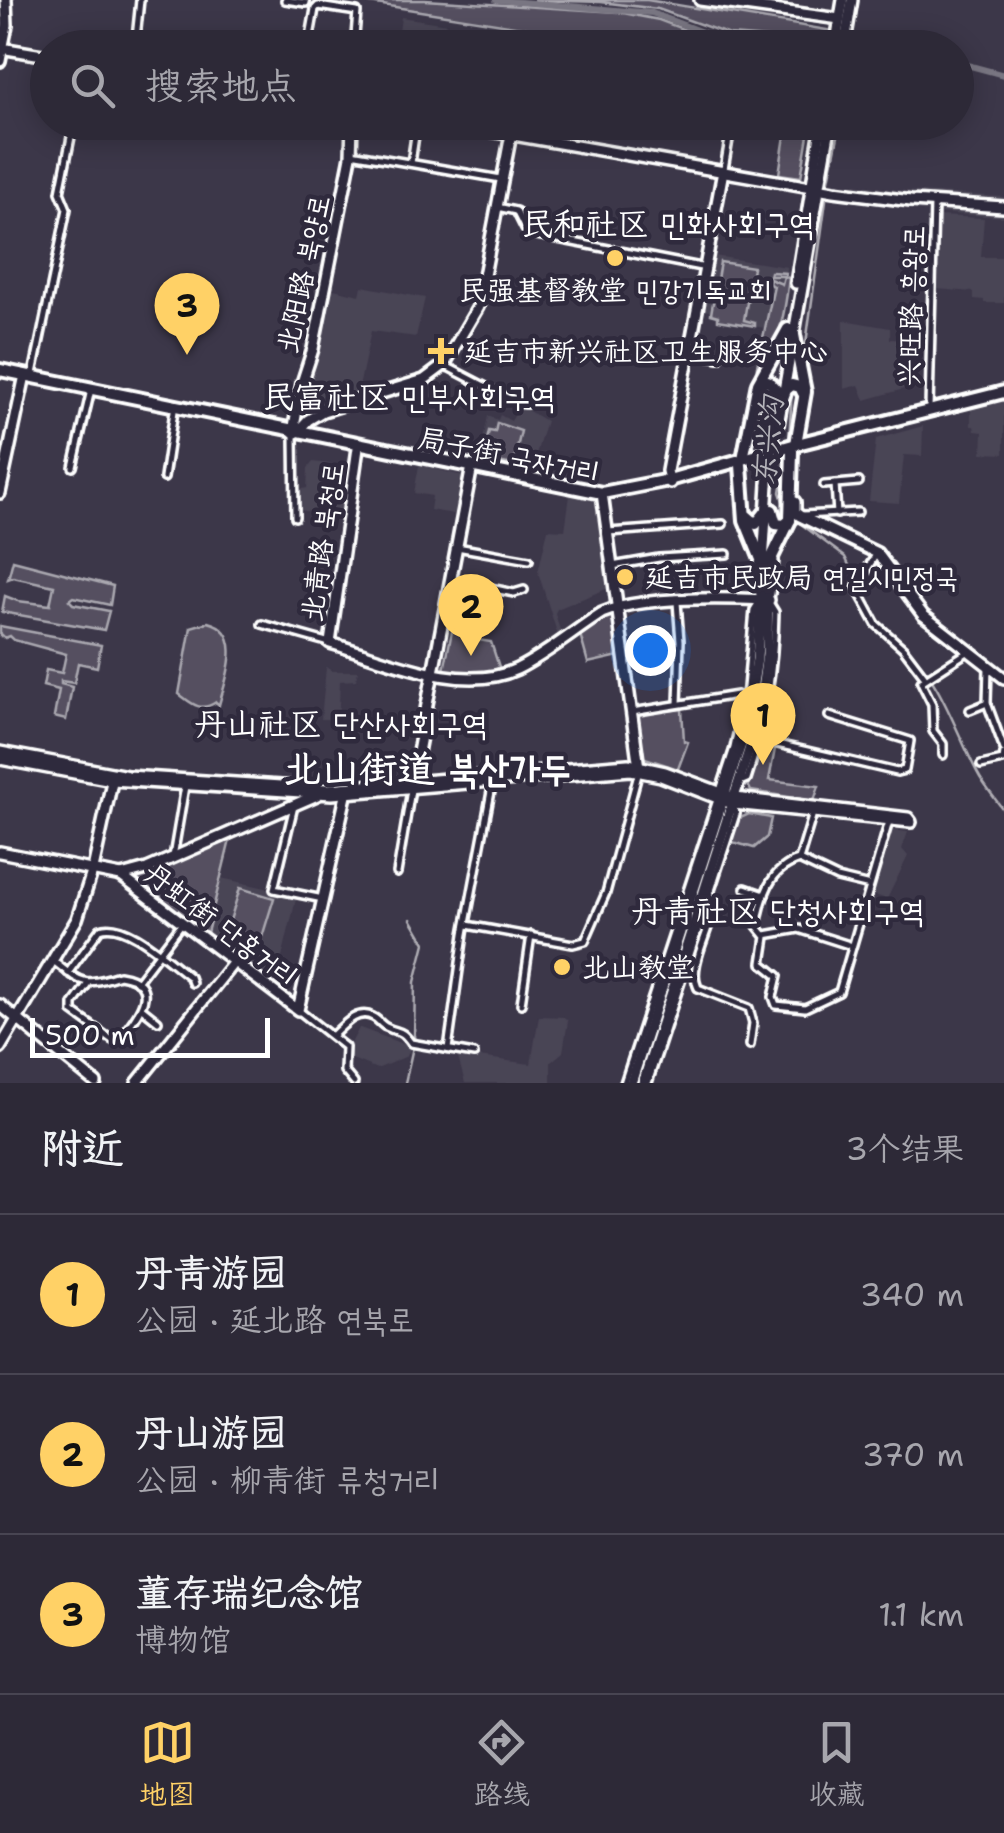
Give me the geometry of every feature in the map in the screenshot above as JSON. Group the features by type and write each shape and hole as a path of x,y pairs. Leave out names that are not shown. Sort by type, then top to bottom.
{"main road":[{"path":"791,330 805,396 791,449"},
{"path":"766,564 746,520 743,462 758,383 791,330"},
{"name":"局子街 국자거리","path":"0,373 602,496 670,482 1004,394"},
{"name":"局子街 국자거리","path":"27,377 90,394 472,469"},
{"path":"766,564 786,517 791,449 804,394 759,387 743,462 747,516 756,522 786,517"},
{"name":"局子街 국자거리","path":"791,449 930,409 1004,394"}],"street":[{"path":"6,0 7,25 1,52 30,55"},
{"path":"137,30 140,0"},
{"path":"285,0 306,3"},
{"path":"700,0 842,24"},
{"path":"842,30 843,0"},
{"path":"840,30 852,0"},
{"path":"311,30 316,6 358,14 356,30"},
{"path":"0,492 66,209 60,192 70,140"},
{"name":"北阳路 북양로","path":"295,432 351,140"},
{"path":"410,163 416,140"},
{"path":"296,517 295,432 323,411 424,380 444,365 476,313 509,140"},
{"path":"533,140 819,188 934,204 1004,207"},
{"path":"670,482 667,471 729,140"},
{"path":"819,188 821,140"},
{"path":"645,1083 704,904 752,698 765,600 773,590 786,517 770,484 776,425 828,140"},
{"path":"351,152 502,179"},
{"name":"兴旺路 흥왕로","path":"930,409 934,204"},
{"path":"497,208 516,211 532,234 706,268"},
{"path":"689,352 719,358"},
{"path":"444,365 526,404"},
{"path":"73,467 90,394"},
{"path":"164,478 174,411"},
{"name":"北青路 북청로","path":"330,642 358,448"},
{"path":"743,462 742,520 758,556 757,588 765,600"},
{"path":"397,873 472,469"},
{"path":"824,485 859,482"},
{"path":"836,484 837,514"},
{"path":"468,925 573,944 585,941 606,893 639,768 602,496"},
{"path":"786,517 858,512"},
{"path":"786,517 876,554 923,615 1004,678"},
{"path":"628,1083 726,798 740,782 756,739 765,675 766,564 786,517"},
{"path":"608,532 723,524"},
{"path":"457,546 529,560"},
{"path":"612,566 659,558 727,554"},
{"path":"876,554 856,587 876,624 927,676"},
{"path":"451,580 514,593 524,590"},
{"path":"262,624 468,680 509,672 617,608 765,600"},
{"path":"676,602 680,640 678,705"},
{"path":"943,755 942,744 933,731 932,704 921,686 927,676 971,650"},
{"path":"982,765 1002,760 1004,752 987,703 988,667"},
{"path":"632,712 737,696"},
{"path":"970,710 987,703"},
{"path":"756,739 897,772 905,770 910,740 829,716"},
{"path":"0,755 184,786 323,792 603,764 639,768 726,798 908,820"},
{"path":"113,777 323,792"},
{"path":"0,1048 77,920 94,869 113,777"},
{"path":"448,1049 494,777"},
{"path":"740,782 757,800"},
{"path":"173,858 184,786"},
{"path":"347,791 298,1010 345,1047 344,1072 354,1083"},
{"path":"121,876 173,858 323,792"},
{"path":"726,798 814,810"},
{"path":"294,806 274,889 323,900"},
{"path":"799,860 814,810"},
{"path":"765,935 762,963 777,974 772,999 776,1005 805,1008 836,995 890,819"},
{"name":"丹虹街 단홍거리","path":"0,852 121,876 298,1010"},
{"path":"758,928 765,895 776,872 799,860 837,878 870,886"},
{"path":"745,888 765,895"},
{"path":"704,904 712,918 695,984 750,1008 750,1045"},
{"path":"138,982 182,923"},
{"path":"68,973 104,927 123,928 192,983"},
{"path":"748,928 758,928 765,935"},
{"path":"765,935 800,930 852,946"},
{"path":"520,1004 531,935"},
{"path":"52,960 89,982 104,982 119,975 138,982 143,990 143,1009 120,1038 112,1040 74,1012 73,1004 89,982"},
{"path":"137,1083 234,962"},
{"path":"0,1005 96,1083"},
{"path":"143,1009 158,1021"},
{"path":"332,1036 350,1020 367,1014 400,1030 411,1044 474,1054"}],"shaded area":[{"path":"351,0 425,0 618,12 685,30 540,30"},
{"path":"534,0 647,0 827,30 716,30 658,9"},
{"path":"401,17 447,24 447,30 399,30"},
{"path":"784,140 807,140 801,177 779,174"},
{"path":"855,184 1004,197 1004,217 853,202"},
{"path":"936,216 984,218 981,257 1004,257 1004,303 984,303 974,299 974,292 936,289"},
{"path":"714,256 787,267 776,330 718,320 718,316 704,309"},
{"path":"720,262 753,267 744,320 755,326 718,320 718,316 711,314"},
{"path":"771,272 786,273 787,295 778,334 753,385 774,286 769,284 770,279 782,284 784,276 770,276"},
{"path":"362,286 425,298 416,337 371,331 358,392 301,417 329,288 360,295"},
{"path":"844,320 890,328 890,339 909,340 910,368 905,368 905,373 912,374 911,387 865,400 859,385 844,389"},
{"path":"1004,400 1004,454 982,453 983,432 971,426 971,406"},
{"path":"520,406 546,421 531,471 479,459 488,416 498,420 500,415 511,421"},
{"path":"497,423 521,431 513,465 483,459 489,431 495,432"},
{"path":"923,426 922,456 904,455 899,503 869,501 876,439"},
{"path":"313,462 347,466 340,516 298,510 298,490 307,488 308,468"},
{"path":"419,465 464,476 459,515 430,510 432,496 414,493"},
{"path":"570,495 600,501 611,587 557,609 561,634 558,636 538,572 548,529 565,530"},
{"path":"13,560 113,586 110,605 73,597 69,600 109,611 104,630 2,612 5,596 50,605 54,586 8,579"},
{"path":"614,612 619,656 588,663 580,634"},
{"path":"455,617 482,623 478,640 491,642 500,670 470,674 444,670"},
{"path":"208,622 227,635 229,669 219,705 216,702 200,707 179,694 191,627"},
{"path":"0,626 101,645 97,667 78,663 74,683 61,681 72,687 66,720 54,717 59,690 43,686 46,670 62,673 66,654 10,636 0,637"},
{"path":"326,667 332,671 358,671 356,680 340,681 338,728 330,727 328,719 321,719"},
{"path":"682,709 684,741 688,742 678,769 642,757 635,714"},
{"path":"761,743 775,749 769,780 819,786 814,801 751,791 748,785"},
{"path":"749,814 771,818 767,837 754,848 729,841 736,820"},
{"path":"892,830 908,832 902,849 908,856 887,899 871,894"},
{"path":"230,840 206,937 134,882 135,878"},
{"path":"221,878 297,895 275,987 206,937"},
{"path":"240,888 274,898 259,947 225,937"},
{"path":"539,1016 564,1017 568,1021 563,1052 551,1062 551,1083 465,1083 457,1054 531,1064"},
{"path":"359,1028 411,1047 407,1056 377,1069 347,1057"}],"waterway":[{"path":"496,0 652,13 697,30"},
{"path":"974,67 1004,75"},
{"name":"东兴沟","path":"828,185 837,140"},
{"name":"东兴沟","path":"804,358 827,193"},
{"name":"东兴沟","path":"789,440 792,389"},
{"name":"东兴沟","path":"787,453 780,492 787,513"},
{"name":"东兴沟","path":"793,518 845,557 872,612 888,631"},
{"name":"东兴沟","path":"905,647 938,690 980,777 1004,811"},
{"path":"411,919 425,943 415,982 414,1040"},
{"path":"405,1083 413,1047"}],"place":[{"name":"民强基督教堂 민강기독교회","path":"615,258"},
{"name":"延吉市新兴社区卫生服务中心","path":"441,351"},
{"name":"董存瑞纪念馆","path":"187,355"},
{"name":"延吉市民政局 연길시민정국","path":"625,577"},
{"name":"丹山游园","path":"471,656"},
{"name":"丹青游园","path":"763,765"},
{"name":"北山教堂","path":"562,967"}],"district":[{"name":"民和社区 민화사회구역","path":"668,224"},
{"name":"民富社区 민부사회구역","path":"409,397"},
{"name":"丹山社区 단산사회구역","path":"341,724"},
{"name":"北山街道 북산가두","path":"427,769"},
{"name":"丹青社区 단청사회구역","path":"778,911"}]}
